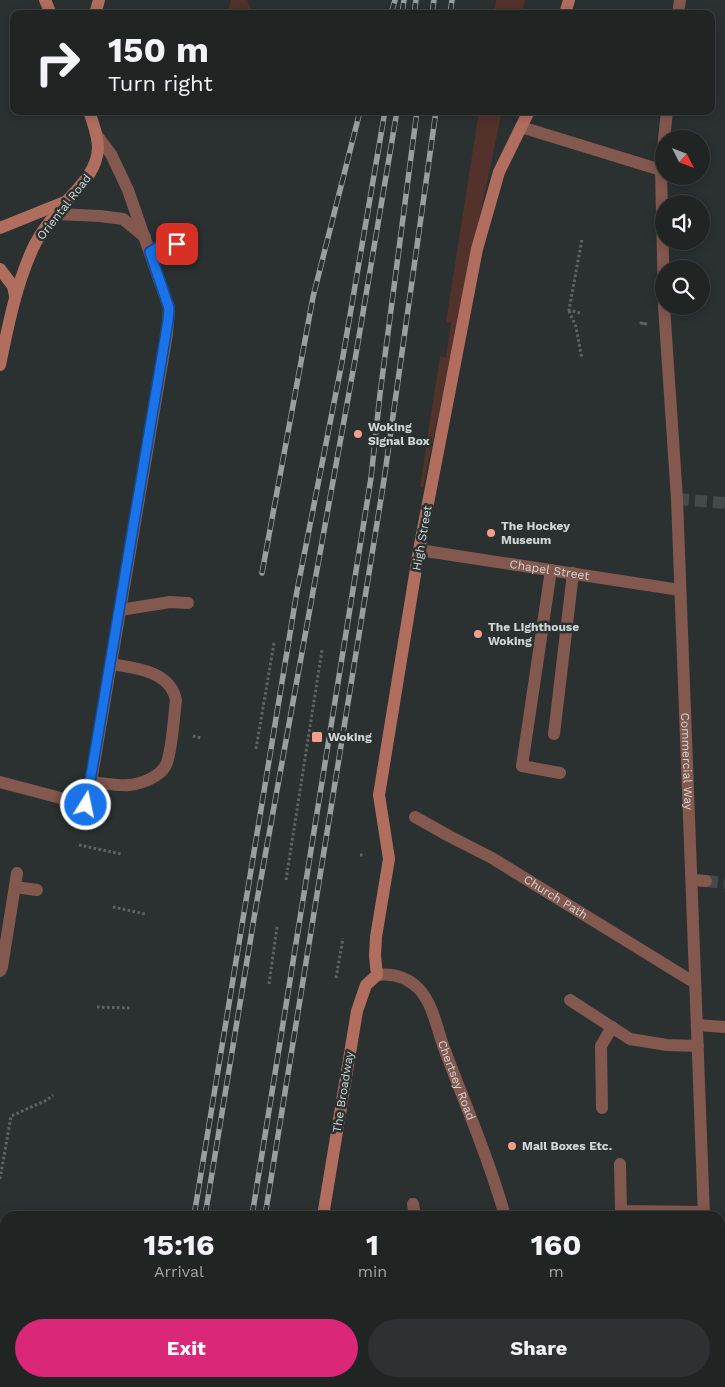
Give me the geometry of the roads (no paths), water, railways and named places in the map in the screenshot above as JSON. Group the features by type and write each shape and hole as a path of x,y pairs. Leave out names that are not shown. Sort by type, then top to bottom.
{"street":[{"name":"Oriental Road","path":"0,365 15,296 34,246 56,214 79,189 92,171 98,149 90,115"},
{"name":"High Street","path":"378,975 375,956 376,937 388,859 379,795 419,550 477,249 499,172 527,115"},
{"path":"665,130 667,115"},
{"path":"521,127 655,168"},
{"path":"0,782 86,805 168,321 169,308 121,173 111,154 96,134"},
{"path":"661,185 663,260"},
{"path":"0,228 67,201"},
{"path":"56,214 123,219 145,238"},
{"path":"150,252 160,246 177,244"},
{"path":"0,269 13,286 15,296"},
{"name":"Commercial Way","path":"665,315 677,499 704,1211"},
{"name":"Chapel Street","path":"419,550 680,590"},
{"path":"551,570 522,766 560,773"},
{"path":"554,734 573,573"},
{"path":"120,610 170,602 188,603"},
{"path":"91,782 130,785 145,781 158,775 163,770 168,758 176,700 174,691 163,678 139,669 111,664"},
{"name":"Church Path","path":"415,817 492,858 695,983"},
{"path":"0,971 18,873"},
{"path":"692,880 706,881"},
{"path":"15,887 37,890"},
{"name":"Chertsey Road","path":"378,975 395,974 404,978 427,999 493,1174 504,1211"},
{"name":"The Broadway","path":"324,1211 357,1011 366,985 378,975"},
{"path":"570,1000 630,1039 667,1045 698,1046"},
{"path":"697,1025 725,1027"},
{"path":"602,1108 601,1046 612,1027"},
{"path":"620,1164 621,1211"}],"tunnel":[{"path":"677,499 725,503"},
{"path":"706,881 725,883"}],"railway":[{"path":"392,10 395,0"},
{"path":"403,10 404,0"},
{"path":"415,10 416,0"},
{"path":"433,10 434,0"},
{"path":"451,10 452,0"},
{"path":"262,573 313,297 359,115"},
{"path":"195,1211 297,591 342,362 384,115"},
{"path":"206,1211 256,906 355,360 396,115"},
{"path":"253,1211 371,478 380,394 416,115"},
{"path":"266,1211 384,480 435,115"}],"place":[{"name":"Woking Signal Box","path":"358,434"},
{"name":"The Hockey Museum","path":"491,533"},
{"name":"The Lighthouse Woking","path":"478,634"},
{"name":"Woking","path":"317,737"},
{"name":"Mail Boxes Etc.","path":"512,1146"}]}
